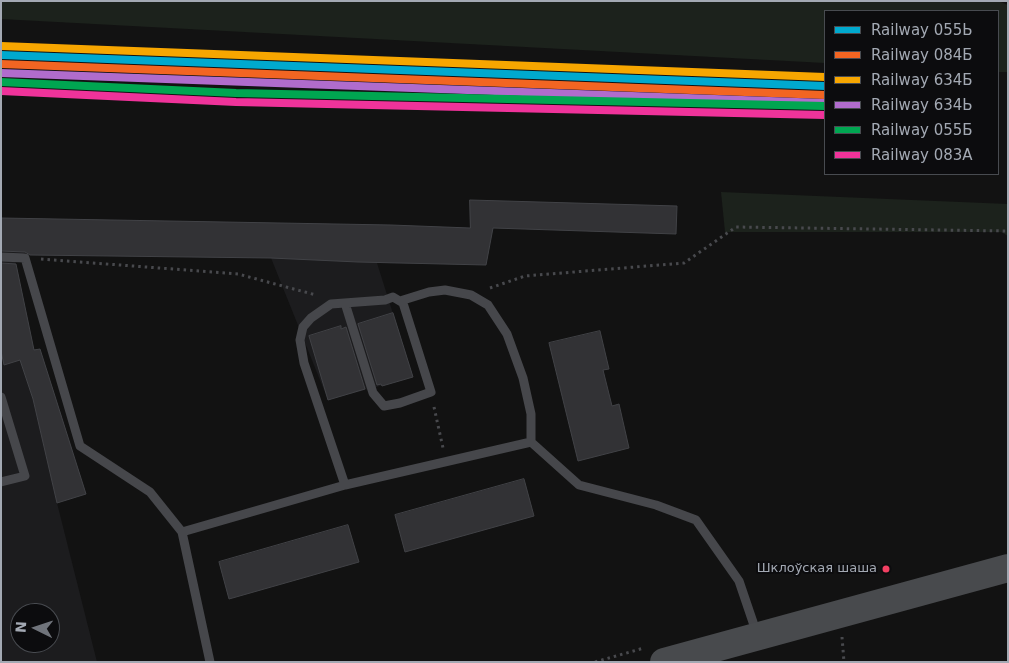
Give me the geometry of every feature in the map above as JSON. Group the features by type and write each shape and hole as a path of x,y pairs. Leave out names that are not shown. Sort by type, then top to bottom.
{"main road":[{"path":"664,662 1008,568"}],"lane":[{"path":"1,257 26,258 80,446 150,492 182,532 210,662"},
{"path":"400,301 429,292 445,290 471,295 488,306 507,334 523,378 531,414 531,442 579,485 656,505 696,520 739,581 758,636"},
{"path":"345,302 373,393 384,406 400,403 431,392 403,302 393,297 385,300 345,302 330,304 311,318 303,327 300,340 304,363 345,485"},
{"path":"1,397 25,476 1,482"},
{"path":"182,532 345,485 531,442"}],"path":[{"path":"471,295 525,276 684,263 736,227 1008,231"},
{"path":"26,258 238,274 345,302"},
{"path":"431,392 446,461"}],"shaded area":[{"path":"1,1 998,1 1008,5 1008,72 999,72 999,10 824,10 824,63 1,19"},
{"path":"721,192 1008,204 1008,236 1001,232 725,232"},
{"path":"470,200 677,206 676,234 493,228 486,265 377,263 413,377 328,400 271,258 46,255 40,242 15,260 34,349 40,349 86,494 57,503 97,662 1,662 1,218 470,228"}],"building":[{"path":"470,200 677,206 676,234 493,228 486,265 271,258 30,255 25,252 1,251 1,218 470,228"},
{"path":"1,263 16,264 34,350 40,349 86,494 57,503 33,399 20,360 4,365 1,351"},
{"path":"393,313 413,377 382,386 381,384 377,385 358,324"},
{"path":"341,326 341,329 346,327 365,389 328,400 309,336"},
{"path":"600,331 609,369 603,370 612,406 619,404 629,448 578,461 549,343"},
{"path":"524,479 534,516 405,552 395,515"},
{"path":"348,525 359,562 229,599 219,562"}],"rail line":[{"name":"634Б","path":"1,46 824,77"},
{"name":"055Ь","path":"1,55 824,86"},
{"name":"084Б","path":"1,64 824,95"},
{"name":"634Ь","path":"1,73 824,103"},
{"name":"055Б","path":"1,82 236,93 824,106"},
{"name":"083А","path":"1,91 236,102 824,115"}],"place":[{"name":"Шклоўская шаша","path":"886,569"}]}
